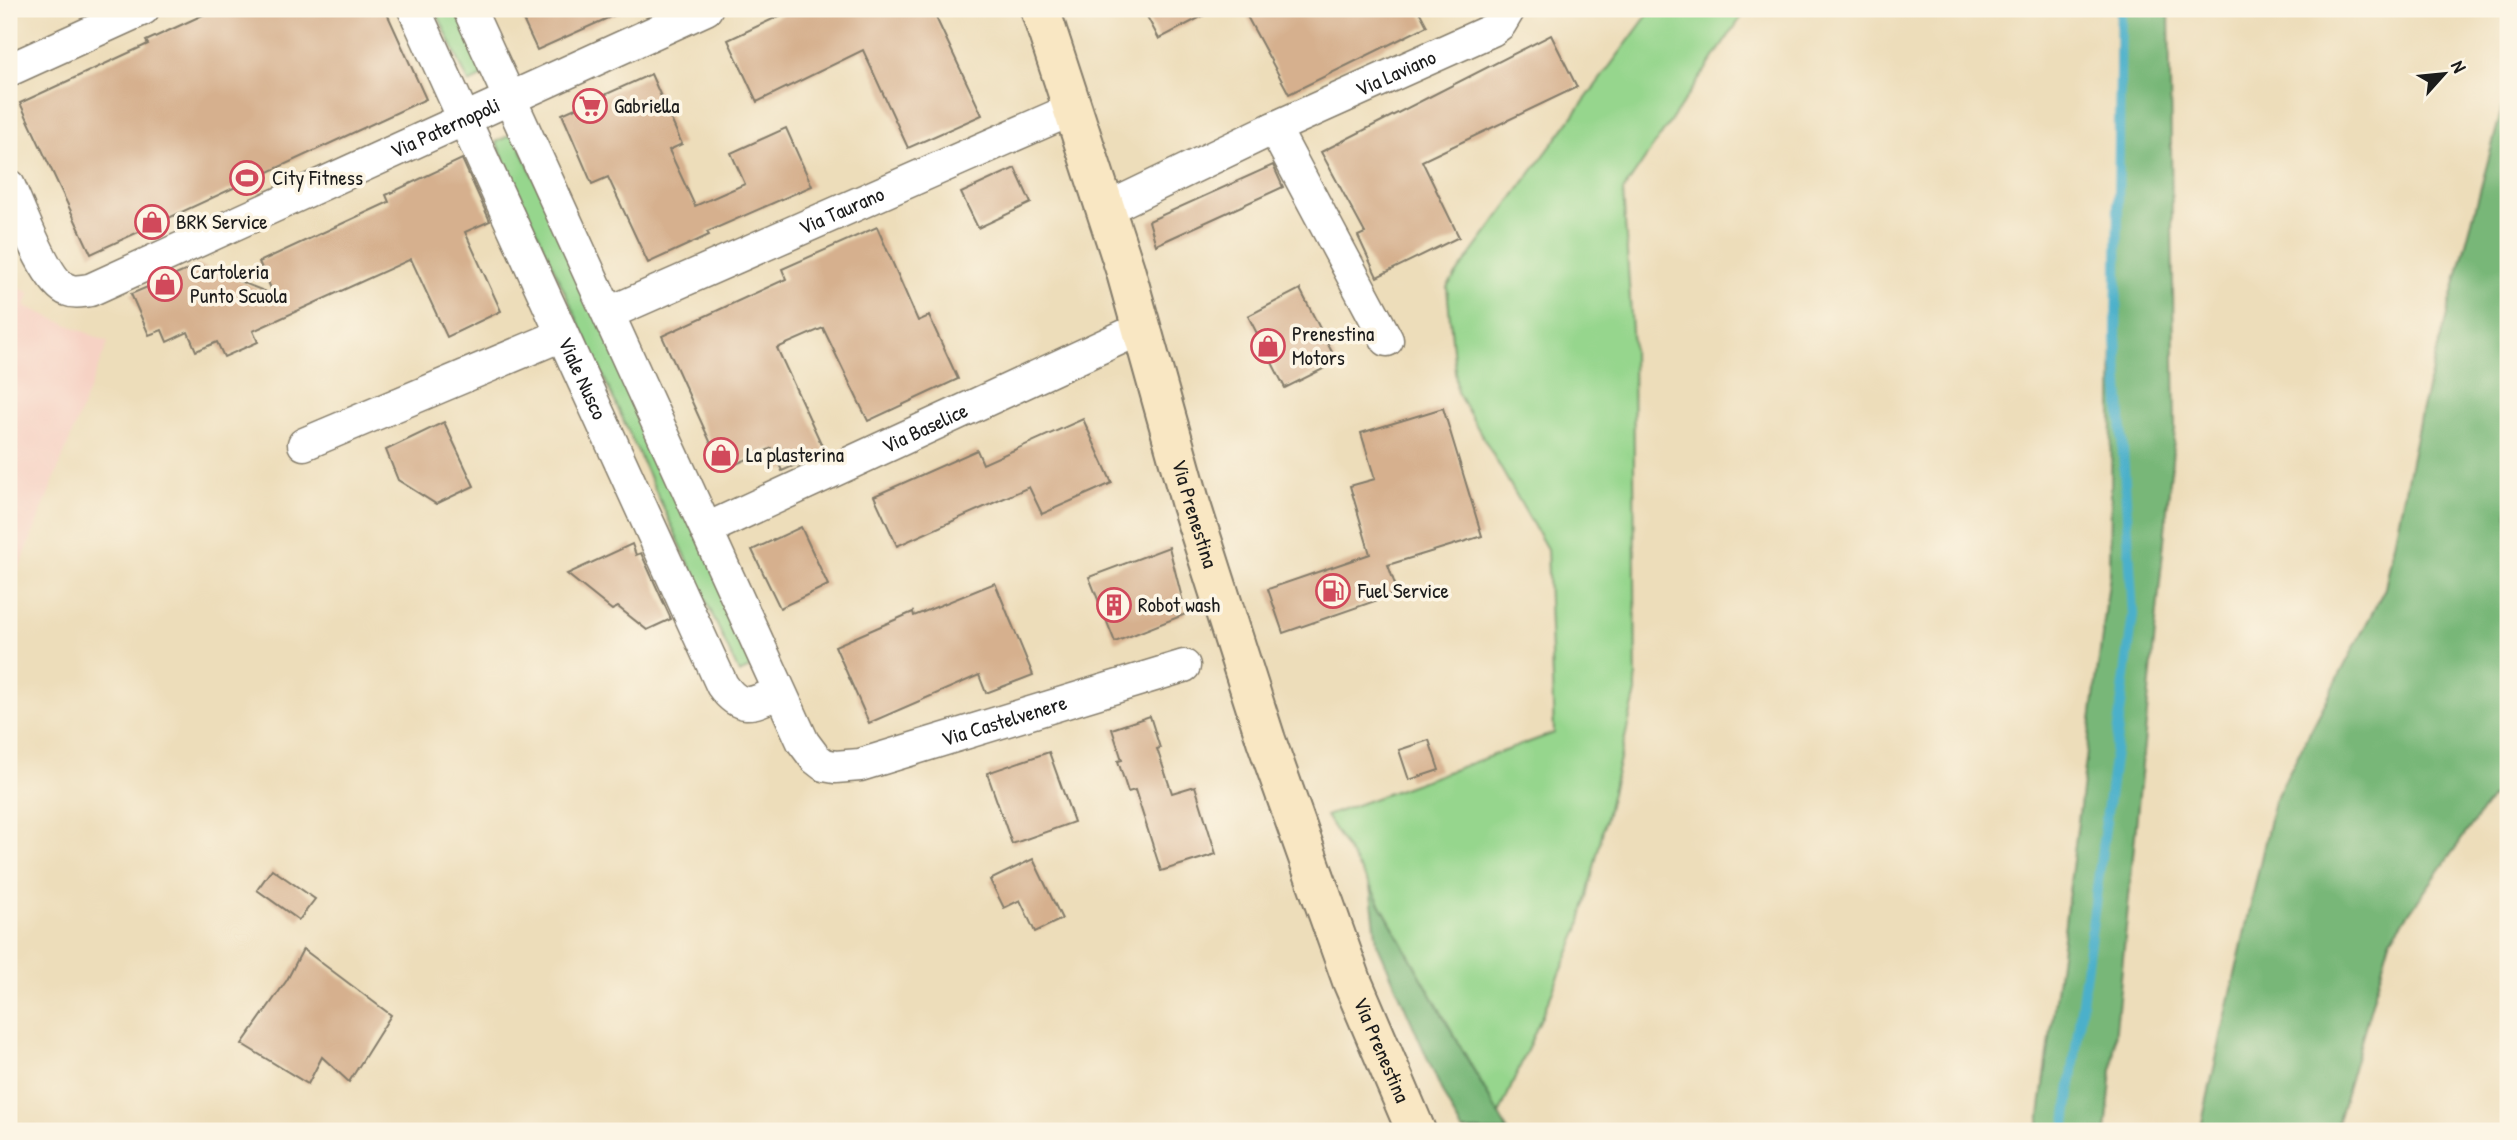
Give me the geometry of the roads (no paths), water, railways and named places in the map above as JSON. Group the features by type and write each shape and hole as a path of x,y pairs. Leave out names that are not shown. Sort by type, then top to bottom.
{"main road":[{"name":"Via Prenestina","path":"1040,9 1142,328 1191,505 1266,740 1356,990 1416,1131"}],"street":[{"path":"9,70 143,9"},
{"name":"Viale Nusco","path":"414,9 722,685 735,701 745,704 755,703 779,692"},
{"path":"469,9 707,528 779,692"},
{"name":"Via Paternopoli","path":"9,186 45,265 57,284 66,290 77,292 99,287 706,9"},
{"name":"Via Laviano","path":"1105,209 1274,128 1492,30 1500,24 1509,9"},
{"name":"Via Taurano","path":"609,313 1073,109"},
{"path":"1274,128 1387,341"},
{"name":"Via Baselice","path":"707,528 1142,328"},
{"path":"304,444 562,335"},
{"name":"Via Castelvenere","path":"779,692 807,749 824,765 835,767 860,765 1184,666"}],"waterway":[{"path":"2065,1131 2133,615 2116,336 2121,9"}],"place":[{"name":"Gabriella","path":"590,106"},
{"name":"City Fitness","path":"247,178"},
{"name":"BRK Service","path":"152,222"},
{"name":"Cartoleria Punto Scuola","path":"165,284"},
{"name":"Prenestina Motors","path":"1268,346"},
{"name":"La plasterina","path":"721,455"},
{"name":"Fuel Service","path":"1333,591"},
{"name":"Robot wash","path":"1114,605"}]}
